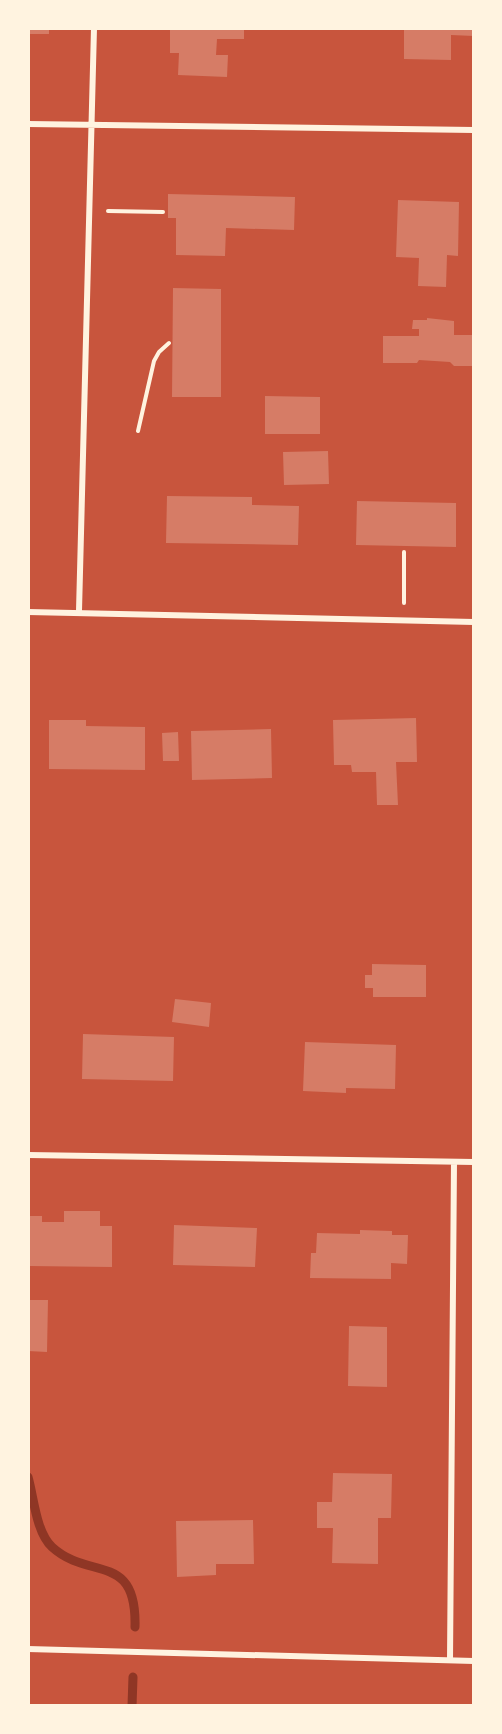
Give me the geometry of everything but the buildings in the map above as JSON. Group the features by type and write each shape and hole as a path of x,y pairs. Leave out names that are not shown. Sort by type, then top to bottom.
{"street":[{"path":"79,611 94,28"},
{"path":"28,124 474,130"},
{"path":"28,612 79,611 404,622 474,622"},
{"path":"28,1155 474,1162"},
{"path":"450,1660 454,1162"},
{"path":"28,1649 474,1661"}],"path":[{"path":"90,210 164,212"},
{"path":"138,431 154,360 169,343"},
{"path":"404,552 404,622"}],"waterway":[{"path":"28,1477 36,1514 47,1541 66,1557 119,1577 128,1587 134,1603 135,1627"},
{"path":"132,1706 133,1677"}]}
